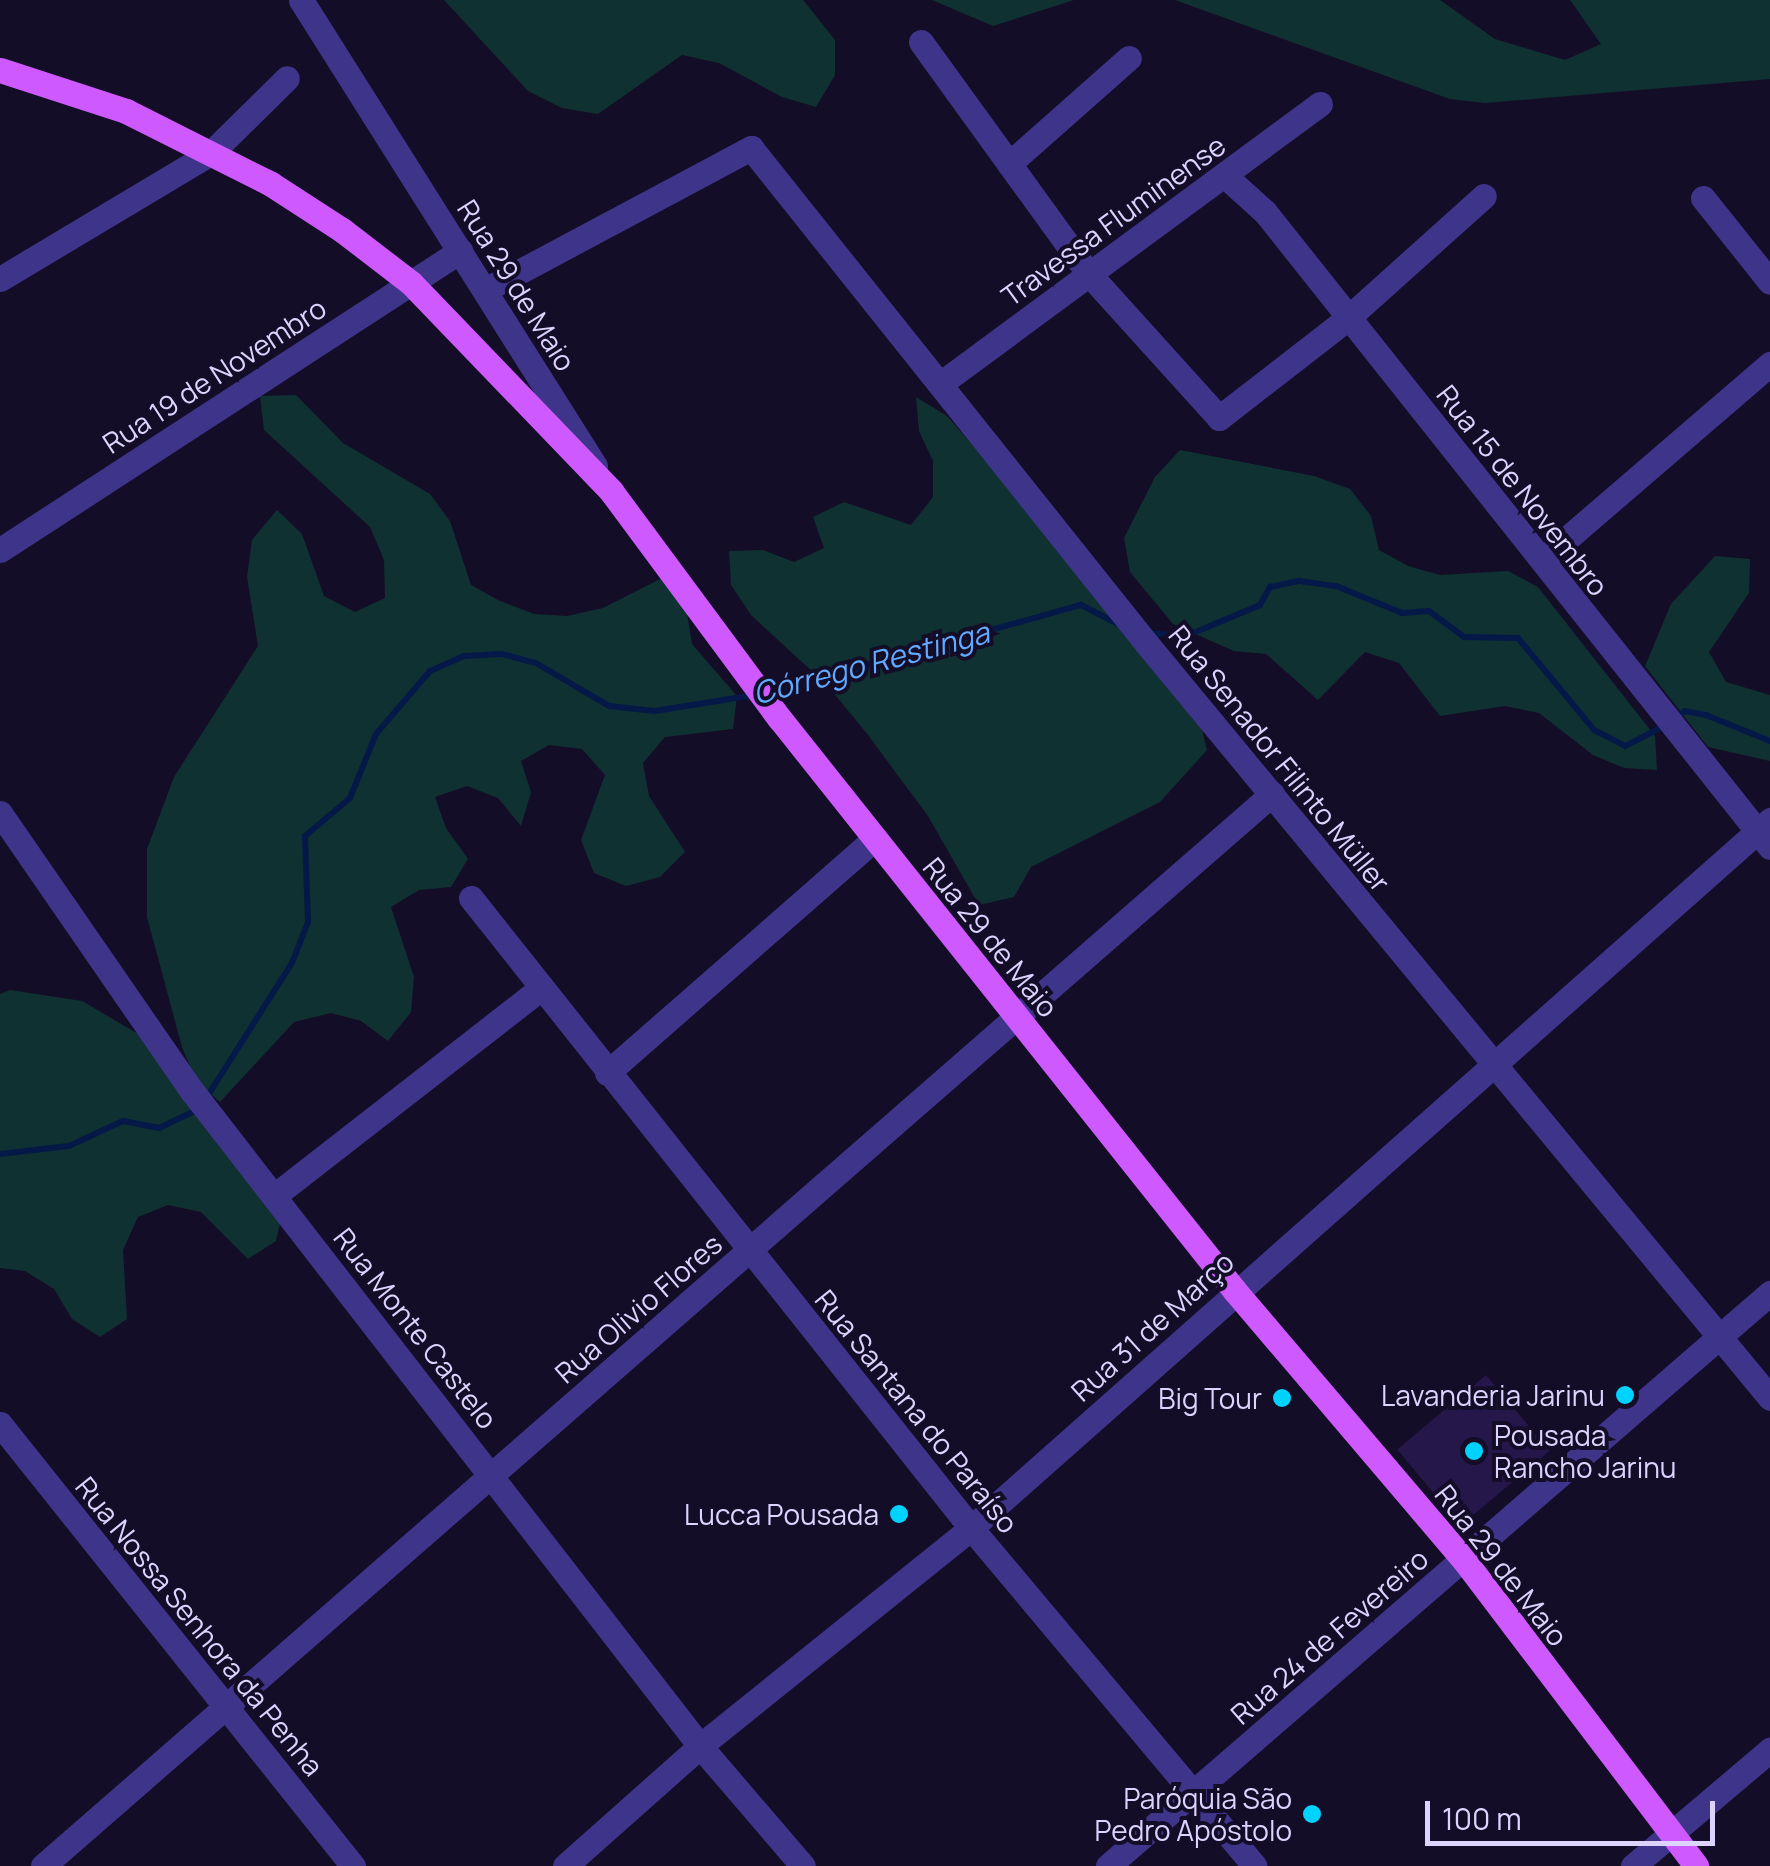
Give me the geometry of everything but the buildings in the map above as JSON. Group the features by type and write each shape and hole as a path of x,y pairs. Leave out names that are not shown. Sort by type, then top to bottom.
{"main road":[{"path":"0,70 126,111 212,152 342,230 410,283 611,491"},
{"name":"Rua 29 de Maio","path":"611,491 780,719 1235,1290 1464,1560 1696,1866"}],"street":[{"name":"Rua 29 de Maio","path":"301,0 611,491"},
{"path":"921,42 1089,274 1219,418 1349,318 1484,196"},
{"path":"1009,164 1130,58"},
{"path":"0,279 212,152 288,78"},
{"name":"Travessa Fluminense","path":"940,384 1320,104"},
{"name":"Rua Senador Filinto Müller","path":"485,290 751,148 1146,644 1770,1398"},
{"name":"Rua 15 de Novembro","path":"1224,175 1265,212 1657,709 1766,833"},
{"path":"1703,198 1770,282"},
{"name":"Rua 19 de Novembro","path":"0,550 460,251"},
{"path":"1542,560 1770,364"},
{"name":"Rua Olivio Flores","path":"43,1866 1272,794"},
{"name":"Rua Monte Castelo","path":"0,813 192,1091 700,1746 803,1866"},
{"name":"Rua 31 de Março","path":"565,1866 700,1746 972,1528 1235,1290 1766,833"},
{"path":"607,1073 875,838"},
{"name":"Rua Santana do Paraíso","path":"470,898 972,1528 1196,1790 1254,1866"},
{"path":"274,1196 540,988"},
{"name":"Rua 24 de Fevereiro","path":"1108,1866 1770,1293"},
{"name":"Rua Nossa Senhora da Penha","path":"0,1424 353,1866"},
{"path":"1633,1866 1770,1750"}],"green space":[{"path":"444,0 803,0 835,40 835,75 816,107 782,97 719,63 682,55 598,114 562,108 528,91"},
{"path":"932,0 1074,0 993,26"},
{"path":"1175,0 1440,0 1495,39 1565,60 1601,44 1570,0 1770,0 1770,79 1485,103 1450,99"},
{"path":"296,395 343,443 430,494 450,521 471,585 500,601 534,614 567,616 603,608 668,575 687,613 692,644 737,696 733,729 665,737 643,763 649,796 685,852 660,877 626,886 594,873 581,840 605,775 582,749 549,745 521,761 531,792 521,826 498,798 467,786 435,797 446,828 468,859 451,887 419,890 391,907 414,977 411,1012 388,1041 361,1021 331,1013 294,1022 220,1102 196,1081 182,1047 147,917 147,849 174,777 258,646 247,577 252,540 277,510 302,534 324,596 355,612 385,598 384,560 370,527 264,430 260,396"},
{"path":"916,397 947,416 1039,521 1199,718 1207,750 1160,802 1031,867 1014,897 979,905 928,816 868,735 827,685 751,615 731,585 729,551 763,550 794,562 824,548 813,517 844,502 911,525 933,497 933,461 919,431"},
{"path":"1180,450 1314,476 1350,489 1371,516 1379,550 1408,566 1440,575 1508,571 1538,587 1655,736 1657,770 1624,768 1593,755 1539,713 1505,706 1440,716 1399,663 1365,652 1318,700 1266,654 1234,651 1173,624 1130,572 1124,538 1155,477"},
{"path":"1715,556 1750,559 1749,593 1709,652 1726,682 1770,695 1770,761 1708,747 1645,666 1671,604"},
{"path":"10,990 82,1001 145,1038 280,1223 276,1241 248,1259 201,1212 168,1205 138,1217 123,1250 127,1319 100,1337 72,1319 54,1289 25,1271 0,1268 0,994"}],"waterway":[{"name":"Córrego Restinga","path":"1148,633 1186,636 1260,605 1270,587 1299,581 1336,586 1402,613 1429,611 1464,637 1518,638 1594,730 1625,746 1664,726"},
{"name":"Córrego Restinga","path":"767,693 1081,605 1122,626"},
{"name":"Córrego Restinga","path":"205,1100 292,963 308,922 305,836 350,798 376,734 430,671 464,656 502,654 536,663 609,706 655,711 755,695"},
{"name":"Córrego Restinga","path":"1674,718 1685,711 1706,715 1770,741"},
{"name":"Córrego Restinga","path":"0,1154 69,1146 123,1121 159,1128 197,1110"}],"place":[{"name":"Lavanderia Jarinu","path":"1625,1395"},
{"name":"Big Tour","path":"1282,1398"},
{"name":"Pousada Rancho Jarinu","path":"1474,1451"},
{"name":"Lucca Pousada","path":"899,1514"},
{"name":"Paróquia São Pedro Apóstolo","path":"1312,1814"}]}
